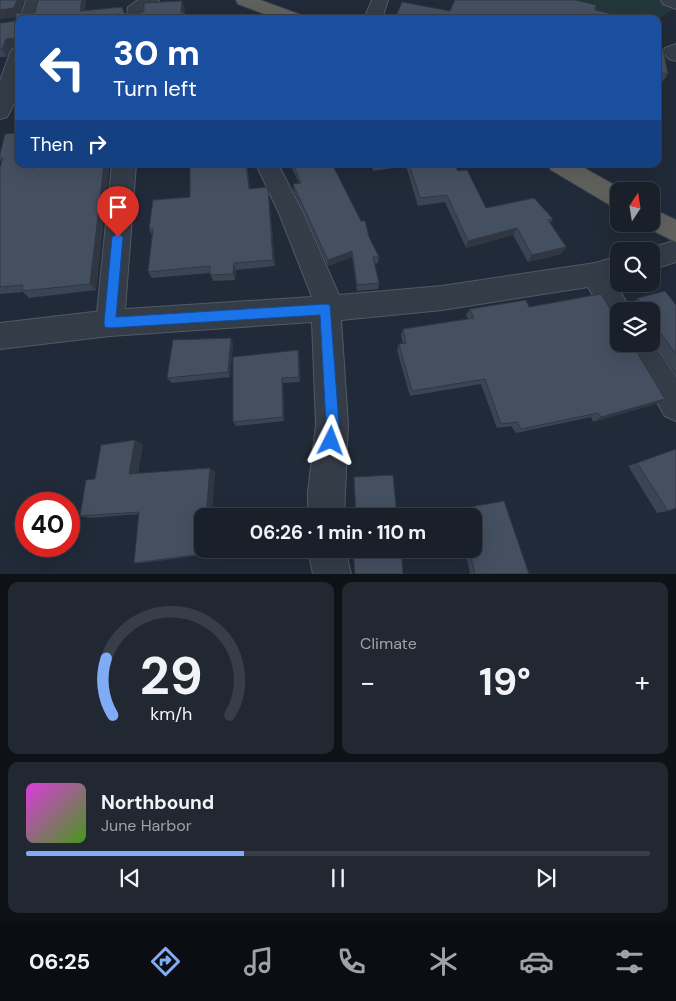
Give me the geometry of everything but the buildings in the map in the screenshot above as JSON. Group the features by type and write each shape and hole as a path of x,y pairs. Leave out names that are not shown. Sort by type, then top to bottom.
{"highway":[{"path":"244,0 283,15"},
{"path":"565,167 610,194"},
{"path":"660,223 676,232"}],"street":[{"path":"29,15 34,0"},
{"path":"136,15 137,7 151,0"},
{"path":"374,15 380,0"},
{"path":"669,0 676,4"},
{"path":"676,50 672,52 676,55"},
{"path":"0,112 11,72"},
{"path":"110,323 124,167"},
{"path":"268,167 291,214 327,299 332,424 326,508"},
{"path":"660,255 676,251"},
{"path":"0,336 110,323 326,309 442,298 607,271 616,302"},
{"path":"643,352 676,404"},
{"path":"329,558 332,574"}],"green space":[{"path":"546,0 676,0 676,6 661,18 661,15 613,15"}],"route":[{"path":"118,237 110,323 326,309 332,424 331,441"}]}
